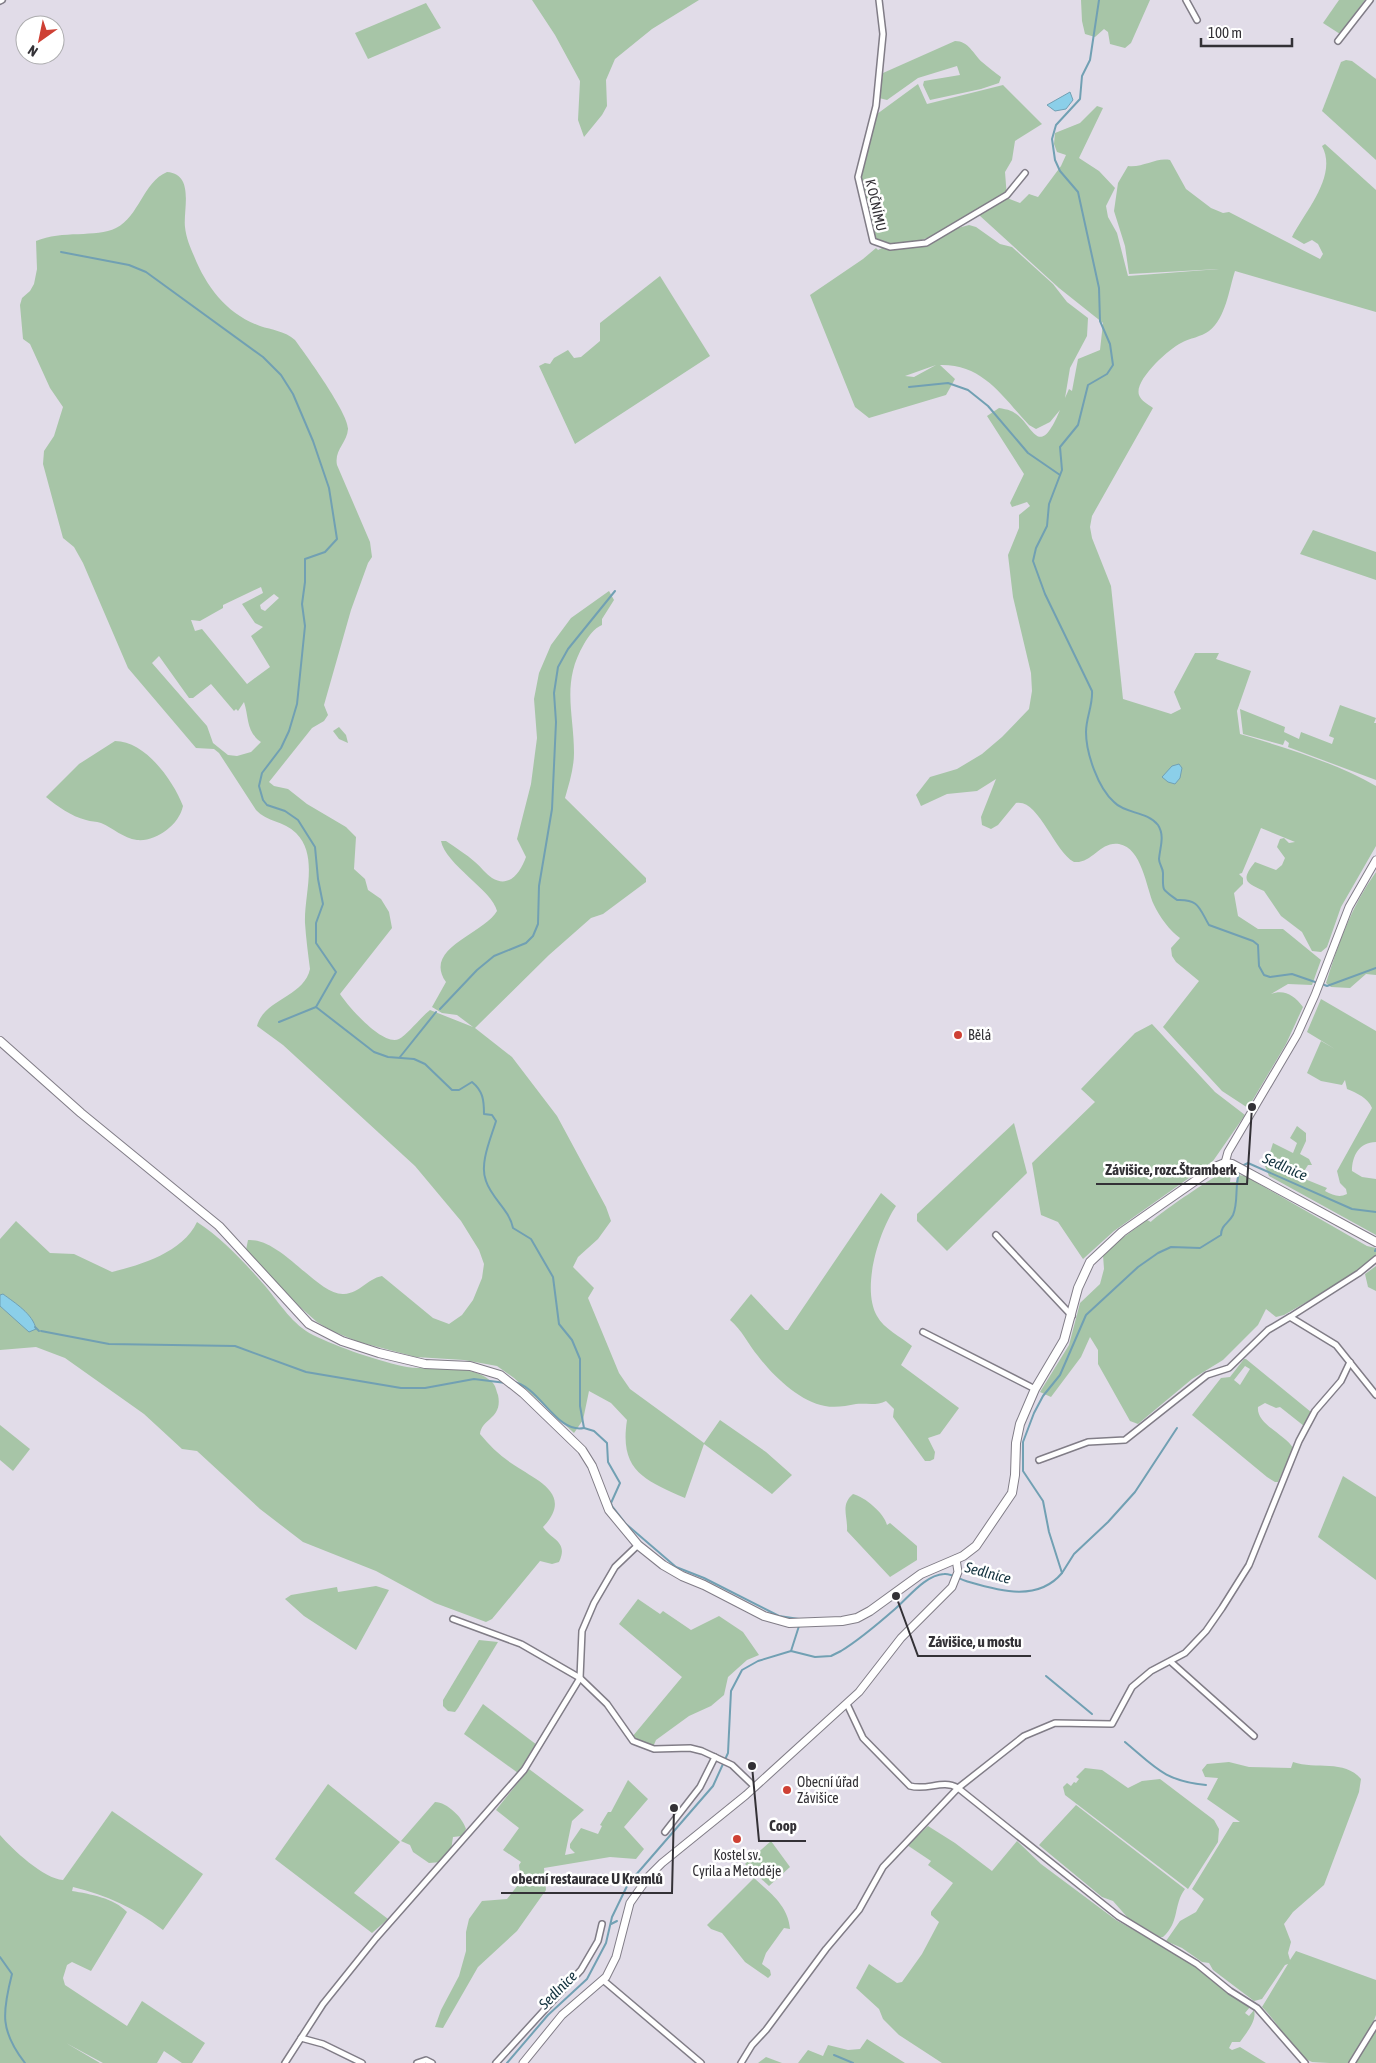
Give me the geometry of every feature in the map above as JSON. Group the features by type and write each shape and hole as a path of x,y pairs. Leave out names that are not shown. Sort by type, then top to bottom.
{"main road":[{"path":"0,1041 81,1113 219,1226 309,1324 342,1341 379,1353 425,1364 470,1366 495,1373 512,1383 582,1450 592,1466 610,1510 638,1545 670,1570 720,1593 751,1611 774,1620 798,1624 857,1618 870,1612 921,1574 956,1559 979,1543 1010,1497 1015,1482 1018,1430 1035,1389 1062,1346 1082,1277 1090,1262 1105,1246 1210,1170 1225,1163 1235,1166 1376,1242"}],"street":[{"name":"K OČNÍMU","path":"879,0 883,34 876,106 858,177 873,241 890,247 926,243 1007,195 1025,173"},
{"path":"1186,0 1196,20"},
{"path":"1338,41 1370,0"},
{"path":"1225,1163 1235,1140 1297,1035 1315,996 1349,907 1376,860"},
{"path":"996,1235 1072,1316"},
{"path":"1038,1460 1088,1442 1125,1440 1208,1375 1229,1368 1268,1330 1359,1273 1376,1259"},
{"path":"1290,1317 1336,1345 1376,1395"},
{"path":"922,1332 1035,1389"},
{"path":"741,2063 752,2045 766,2030 826,1949 859,1910 883,1867 958,1788 1024,1736 1055,1723 1112,1724 1132,1688 1151,1671 1185,1653 1206,1631 1249,1565 1299,1441 1315,1411 1341,1381 1350,1362"},
{"path":"286,2063 323,2004 376,1938 524,1770 580,1678 582,1631 588,1613 614,1567 638,1545"},
{"path":"523,2063 562,2015 604,1980 616,1957 630,1903 648,1876 662,1862 755,1787 847,1704 872,1677 901,1638 942,1598 955,1582 958,1568 956,1559"},
{"path":"453,1619 521,1644 580,1678 607,1704 633,1742 654,1749 690,1748 718,1758 732,1765 755,1787"},
{"path":"1171,1662 1254,1736"},
{"path":"847,1704 863,1738 910,1786 922,1788 946,1783 958,1788 1118,1916 1196,1964 1230,1991 1257,2008 1305,2063"},
{"path":"665,1832 700,1787 718,1758"},
{"path":"496,2063 581,1970 598,1941 602,1924"},
{"path":"604,1980 701,2063"},
{"path":"1352,2063 1376,2024"},
{"path":"301,2038 323,2044 362,2063"},
{"path":"418,2063 426,2060 432,2063"}],"green space":[{"path":"532,0 699,0 652,29 615,59 606,80 607,106 584,137 578,120 580,81 555,35"},
{"path":"1081,0 1150,0 1131,43 1125,48 1110,44 1108,32 1104,29 1095,37 1085,34"},
{"path":"1339,0 1365,0 1340,34 1323,23"},
{"path":"426,3 441,28 368,59 355,33"},
{"path":"955,41 964,43 982,62 1001,77 999,83 981,89 930,100 923,85 924,81 960,75 957,66 918,78 887,100 879,98 883,73"},
{"path":"1346,60 1352,61 1376,79 1376,160 1322,111 1341,62"},
{"path":"918,84 927,104 1003,85 1042,124 1015,141 1012,160 1005,172 1007,198 1020,203 1029,194 1038,197 1061,166 1066,155 1057,152 1054,144 1055,133 1080,123 1097,106 1103,108 1079,158 1099,171 1115,188 1106,206 1108,217 1117,233 1128,276 1219,269 1129,274 1125,246 1114,211 1118,183 1128,166 1165,159 1170,160 1186,189 1211,208 1223,213 1229,212 1320,259 1323,254 1318,244 1312,240 1304,244 1292,237 1323,181 1326,157 1322,146 1325,144 1376,190 1376,312 1235,271 1226,303 1215,325 1206,333 1181,343 1169,352 1142,381 1139,395 1143,401 1153,408 1092,516 1090,527 1092,538 1111,586 1123,699 1171,714 1181,709 1174,692 1195,653 1219,653 1216,659 1251,671 1237,711 1240,734 1327,763 1376,786 1376,846 1341,907 1327,947 1321,952 1312,951 1302,932 1281,916 1264,891 1247,881 1250,868 1255,862 1276,870 1282,865 1285,858 1277,847 1280,839 1284,838 1289,843 1295,842 1261,828 1242,873 1239,874 1243,878 1243,884 1234,893 1238,916 1258,929 1283,929 1321,960 1312,985 1288,984 1271,994 1280,992 1289,994 1303,1007 1286,1044 1248,1108 1222,1091 1163,1027 1199,981 1176,962 1172,956 1171,948 1180,938 1156,909 1138,860 1127,847 1112,844 1101,849 1086,860 1074,862 1060,847 1039,817 1024,804 1016,803 998,825 991,829 982,825 981,817 996,779 977,791 947,794 921,806 916,795 930,777 957,769 982,754 1002,737 1029,709 1032,691 1031,673 1013,597 1008,555 1019,528 1019,515 1030,506 1027,502 1012,507 1010,503 1024,474 987,416 999,408 1009,410 1040,437 1046,435 1060,410 1050,422 1036,429 1029,425 1000,393 980,376 955,366 940,365 955,379 946,395 869,418 855,407 810,295 876,248 878,250 884,247 920,247 958,228 969,225 976,227 1000,244 1012,247 1053,284 1067,302 1088,318 1087,336 1070,368 1065,398 1069,389 1072,391 1078,359 1100,350 1103,323 1059,288 979,215 976,210 948,228 918,241 893,244 879,241 875,237 859,180 877,114","holes":["936,365 914,377 905,376"]},
{"path":"167,172 176,174 181,179 186,194 185,227 187,238 199,268 212,289 228,307 248,321 278,331 295,340 326,384 346,421 347,434 337,455 337,465 370,542 372,557 368,563 351,610 324,705 328,715 324,721 312,728 269,782 274,786 288,789 307,804 346,827 356,837 354,869 365,879 368,890 381,899 389,912 392,928 340,994 366,1024 384,1037 392,1040 399,1039 430,1010 473,1027 457,1015 442,1013 432,1007 446,982 441,970 442,960 448,951 490,919 497,911 494,903 487,895 451,859 444,850 441,841 446,841 461,851 498,881 509,880 518,873 526,857 517,839 531,784 537,738 534,699 539,673 551,645 571,618 609,591 614,600 602,619 602,625 594,630 584,644 573,672 570,698 574,759 565,798 646,878 646,882 603,914 591,918 549,955 475,1028 512,1057 557,1116 606,1207 611,1221 598,1239 578,1257 573,1267 594,1288 588,1298 619,1373 630,1389 704,1443 720,1420 766,1452 792,1475 772,1494 704,1444 685,1498 671,1492 647,1479 631,1462 627,1451 627,1420 611,1403 589,1391 583,1420 574,1433 514,1378 497,1366 464,1360 416,1357 359,1342 332,1331 317,1322 300,1307 246,1250 248,1240 261,1242 274,1248 323,1286 334,1292 344,1294 355,1291 382,1276 433,1318 449,1324 462,1315 473,1300 482,1278 484,1264 479,1250 461,1221 415,1166 283,1045 257,1026 267,1010 300,986 310,969 305,923 309,864 303,842 291,829 260,814 219,753 214,749 196,748 128,668 83,563 74,547 63,538 43,464 44,451 54,436 63,407 50,388 30,344 23,339 20,305 22,298 30,291 34,284 37,269 36,241 57,236 99,233 116,228 130,216 146,191 159,177","holes":["261,587 263,593 242,604 255,623 263,627 251,636 270,667 247,684 202,629 195,631 191,620 200,621 223,608 223,605","274,594 279,598 265,611 261,609 260,605","159,656 189,698 193,698 211,684 234,711 236,709 238,711 244,702 250,729 261,742 251,752 237,756 228,755 213,743 207,726 152,663"]},
{"path":"660,276 710,356 575,444 539,366 545,363 550,364 554,358 568,350 574,358 581,357 600,341 600,323"},
{"path":"1313,530 1376,552 1376,580 1300,554"},
{"path":"1340,705 1376,718 1374,723 1376,723 1376,780 1288,747 1289,743 1285,740 1283,745 1243,734 1240,709 1285,727 1284,732 1299,739 1301,732 1332,744 1334,738 1329,736"},
{"path":"339,727 346,735 348,743 339,739 333,731"},
{"path":"115,741 126,743 147,755 165,774 183,806 181,813 172,826 152,838 137,840 127,837 101,823 88,821 70,814 46,797 79,764"},
{"path":"1376,872 1376,975 1366,974 1350,988 1331,987 1326,983 1341,939 1353,911"},
{"path":"1321,999 1376,1031 1376,1142 1365,1144 1361,1147 1353,1160 1352,1171 1362,1177 1376,1179 1376,1235 1269,1176 1263,1161 1267,1162 1273,1143 1293,1153 1297,1143 1290,1138 1297,1126 1306,1133 1306,1141 1300,1154 1309,1159 1312,1165 1308,1165 1303,1173 1295,1175 1327,1188 1325,1191 1333,1195 1341,1196 1347,1194 1346,1189 1340,1183 1337,1171 1372,1108 1365,1099 1347,1089 1345,1080 1342,1085 1321,1081 1307,1073 1321,1041 1335,1049 1307,1032"},
{"path":"1152,1024 1215,1092 1245,1115 1213,1161 1114,1231 1083,1259 1058,1222 1041,1215 1032,1163 1095,1102 1081,1089 1135,1033"},
{"path":"1014,1123 1027,1173 947,1251 917,1221 917,1214"},
{"path":"1226,1171 1231,1174 1230,1182 1236,1182 1239,1175 1245,1176 1367,1246 1376,1248 1376,1256 1350,1277 1284,1315 1276,1317 1266,1309 1258,1325 1223,1360 1192,1379 1138,1424 1130,1421 1098,1364 1098,1350 1090,1337 1081,1357 1051,1397 1040,1392 1069,1345 1080,1303 1100,1284 1104,1269 1103,1255 1147,1220 1151,1222 1188,1195"},
{"path":"881,1193 896,1206 878,1244 871,1275 871,1291 877,1316 884,1325 912,1346 901,1365 959,1408 940,1434 928,1438 935,1452 934,1459 930,1461 925,1461 893,1417 894,1409 886,1401 875,1404 833,1407 816,1404 806,1399 797,1394 771,1372 730,1320 751,1294 785,1330 788,1330"},
{"path":"16,1221 50,1253 74,1254 112,1272 148,1261 172,1249 191,1232 197,1222 233,1252 266,1287 293,1320 313,1335 346,1349 396,1365 418,1368 451,1368 483,1376 494,1385 499,1403 495,1414 484,1425 480,1434 498,1453 540,1482 553,1496 555,1505 552,1515 543,1527 560,1545 562,1555 559,1562 552,1564 540,1561 492,1619 486,1622 435,1603 376,1571 303,1542 260,1509 197,1451 182,1449 144,1414 65,1358 36,1347 0,1350 0,1306 12,1316 3,1295 0,1295 0,1239"},
{"path":"1376,1266 1376,1291 1368,1287 1365,1274"},
{"path":"1246,1359 1311,1412 1304,1426 1280,1407 1276,1408 1265,1403 1258,1407 1259,1413 1266,1424 1293,1448 1278,1482 1267,1477 1192,1415 1221,1378 1230,1377","holes":["1245,1366 1250,1369 1240,1385 1234,1380"]},
{"path":"0,1425 30,1449 13,1471 0,1460"},
{"path":"1343,1476 1376,1497 1376,1580 1318,1537"},
{"path":"853,1494 863,1498 873,1506 887,1525 890,1523 917,1546 917,1560 890,1577 847,1531 845,1511 847,1502"},
{"path":"376,1586 389,1590 356,1650 304,1616 285,1599 291,1595 337,1587 338,1592"},
{"path":"638,1599 660,1614 663,1611 691,1630 719,1616 743,1632 759,1655 747,1660 728,1677 724,1695 711,1706 689,1716 656,1740 653,1747 632,1737 682,1677 619,1624"},
{"path":"479,1640 498,1642 458,1708 455,1712 448,1711 443,1706 443,1700"},
{"path":"483,1704 537,1745 518,1773 464,1734"},
{"path":"1229,1762 1249,1767 1291,1768 1293,1762 1338,1767 1354,1773 1361,1779 1359,1792 1324,1885 1293,1912 1284,1924 1291,1942 1288,1953 1290,1960 1296,1951 1376,1980 1376,2015 1348,2063 1312,2062 1305,2058 1292,2045 1262,2007 1288,1964 1285,1965 1262,1999 1254,2001 1213,1970 1209,1963 1202,1962 1182,1948 1166,1941 1180,1921 1196,1912 1204,1899 1192,1889 1233,1822 1240,1822 1207,1799 1218,1778 1205,1777 1202,1770 1207,1764"},
{"path":"1085,1768 1102,1770 1128,1788 1142,1781 1160,1779 1214,1820 1219,1829 1218,1842 1188,1889 1065,1795 1063,1787 1067,1783 1071,1786 1074,1782 1076,1783 1079,1779 1076,1777"},
{"path":"529,1769 584,1810 572,1821 565,1855 575,1853 570,1848 570,1844 581,1828 598,1834 602,1826 600,1825 608,1812 611,1812 628,1780 648,1799 624,1827 644,1849 636,1859 610,1857 544,1868 546,1890 517,1931 478,1967 443,2028 435,2027 441,2010 459,1976 466,1951 466,1932 469,1919 482,1901 507,1899 521,1881 519,1865 521,1862 503,1850 519,1828 496,1810"},
{"path":"328,1784 400,1842 354,1893 388,1919 372,1933 275,1859"},
{"path":"435,1802 454,1811 462,1820 466,1829 462,1836 453,1837 451,1850 441,1862 429,1863 413,1852 410,1845 401,1841"},
{"path":"1076,1805 1185,1889 1181,1895 1172,1925 1163,1937 1128,1918 1113,1901 1102,1897 1039,1845"},
{"path":"112,1811 203,1874 163,1930 142,1915 120,1903 73,1887 72,1891 109,1900 127,1912 91,1971 72,1962 67,1965 63,1978 65,1985 127,2026 142,2001 205,2043 192,2063 182,2063 164,2051 157,2063 103,2063 66,2043 100,2063 0,2063 0,1835 12,1848 38,1869 47,1875 63,1880"},
{"path":"928,1826 955,1843 992,1871 1017,1841 1041,1864 1116,1920 1187,1960 1250,2007 1245,2013 1249,2016 1254,2010 1253,2022 1248,2030 1240,2042 1232,2042 1229,2048 1232,2050 1240,2047 1266,2063 942,2063 899,2035 883,2019 879,2009 856,1988 869,1964 897,1983 902,1982 922,1954 939,1922 931,1915 931,1912 953,1883 928,1865 931,1861 907,1845"},
{"path":"771,1841 790,1867 769,1886 745,1864"},
{"path":"754,1878 782,1906 789,1921 790,1929 784,1928 766,1953 762,1964 770,1970 771,1975 768,1978 745,1962 722,1933 711,1929 707,1925"},
{"path":"1376,2027 1376,2063 1354,2063"},
{"path":"867,2039 905,2063 798,2063 808,2050 823,2056 828,2045 848,2050 860,2049"},
{"path":"766,2057 782,2063 758,2063"}],"water":[{"path":"1070,92 1073,100 1066,109 1055,111 1047,105"},
{"path":"1179,764 1182,768 1180,778 1175,784 1168,782 1162,777 1172,766"},
{"path":"3,1294 31,1318 36,1329 29,1332 0,1306 0,1295"}],"waterway":[{"path":"1099,0 1090,60 1082,76 1080,99 1056,125 1052,139 1055,160 1060,171 1078,192 1099,288 1100,321 1110,344 1113,365 1107,374 1088,385 1078,425 1060,447 1062,470 1049,504 1047,526 1036,548 1033,561 1045,594 1092,691 1086,732 1088,750 1094,770 1103,788 1114,802 1124,809 1148,817 1158,825 1162,837 1159,859 1163,871 1164,889 1177,900 1190,901 1198,906 1209,925 1253,941 1258,945 1259,966 1264,975 1270,977 1292,974 1318,983"},
{"path":"61,252 129,265 146,272 263,357 281,375 293,394 313,441 329,488 337,539 325,552 305,559 305,582 302,604 305,626 297,704 289,731 281,748 262,773 259,786 263,800 267,805 285,811 298,820 315,847 323,904 316,923 316,943 336,972 316,1007 374,1052 388,1057 414,1059 425,1064 452,1090 459,1090 472,1082 479,1089 483,1100 484,1114 492,1115 496,1121 485,1159 484,1174 486,1181 508,1215 513,1228 531,1239 553,1277 559,1324 572,1340 580,1359 580,1406 584,1428 594,1431 607,1443 608,1462 620,1483 611,1503 612,1506 626,1524 676,1567 704,1578 779,1616 799,1619 799,1621"},
{"path":"909,387 948,383 968,390 988,406 1028,453 1060,475"},
{"path":"440,1009 477,970 494,956 526,943 533,936 538,924 539,886 552,809 556,722 554,693 558,667 568,649 615,591"},
{"path":"1322,984 1327,986 1376,968"},
{"path":"279,1022 316,1007"},
{"path":"400,1057 436,1012"},
{"name":"Sedlnice","path":"1242,1166 1248,1163 1352,1209 1376,1212"},
{"name":"Sedlnice","path":"507,2063 548,2015 587,1979 606,1943 612,1917 628,1884 713,1786 728,1753 731,1691 742,1670 758,1661 791,1651 815,1657 831,1656 862,1637 917,1588 937,1575 949,1574 991,1588 1016,1592 1041,1588 1052,1582 1062,1573 1049,1532 1043,1501 1023,1471 1023,1442 1034,1413 1043,1396 1060,1375 1086,1315 1138,1267 1158,1253 1171,1247 1200,1248 1221,1235 1222,1229 1235,1210 1237,1181 1240,1170"},
{"path":"35,1327 39,1331"},
{"path":"41,1331 109,1344 235,1346 306,1372 401,1388 425,1388 474,1379 506,1383"},
{"path":"513,1382 531,1391 565,1424 574,1428 584,1428"},
{"path":"1062,1573 1074,1554 1108,1522 1135,1492 1177,1428"},
{"path":"791,1651 799,1626"},
{"path":"1046,1676 1092,1714"},
{"path":"1125,1742 1153,1766 1170,1776 1206,1785"},
{"name":"Sedlnice","path":"611,1924 617,1921"},
{"path":"0,1957 12,1974 5,2011 7,2031 17,2052 25,2063"},
{"path":"834,2055 853,2063"}],"place":[{"name":"Bělá","path":"958,1035"},
{"name":"Závišice, rozc.Štramberk","path":"1252,1107"},
{"name":"Závišice, u mostu","path":"896,1596"},
{"name":"Coop","path":"752,1766"},
{"name":"Obecní úřad Závišice","path":"787,1790"},
{"name":"obecní restaurace U Kremlů","path":"674,1808"},
{"name":"Kostel sv. Cyrila a Metoděje","path":"737,1839"}]}
